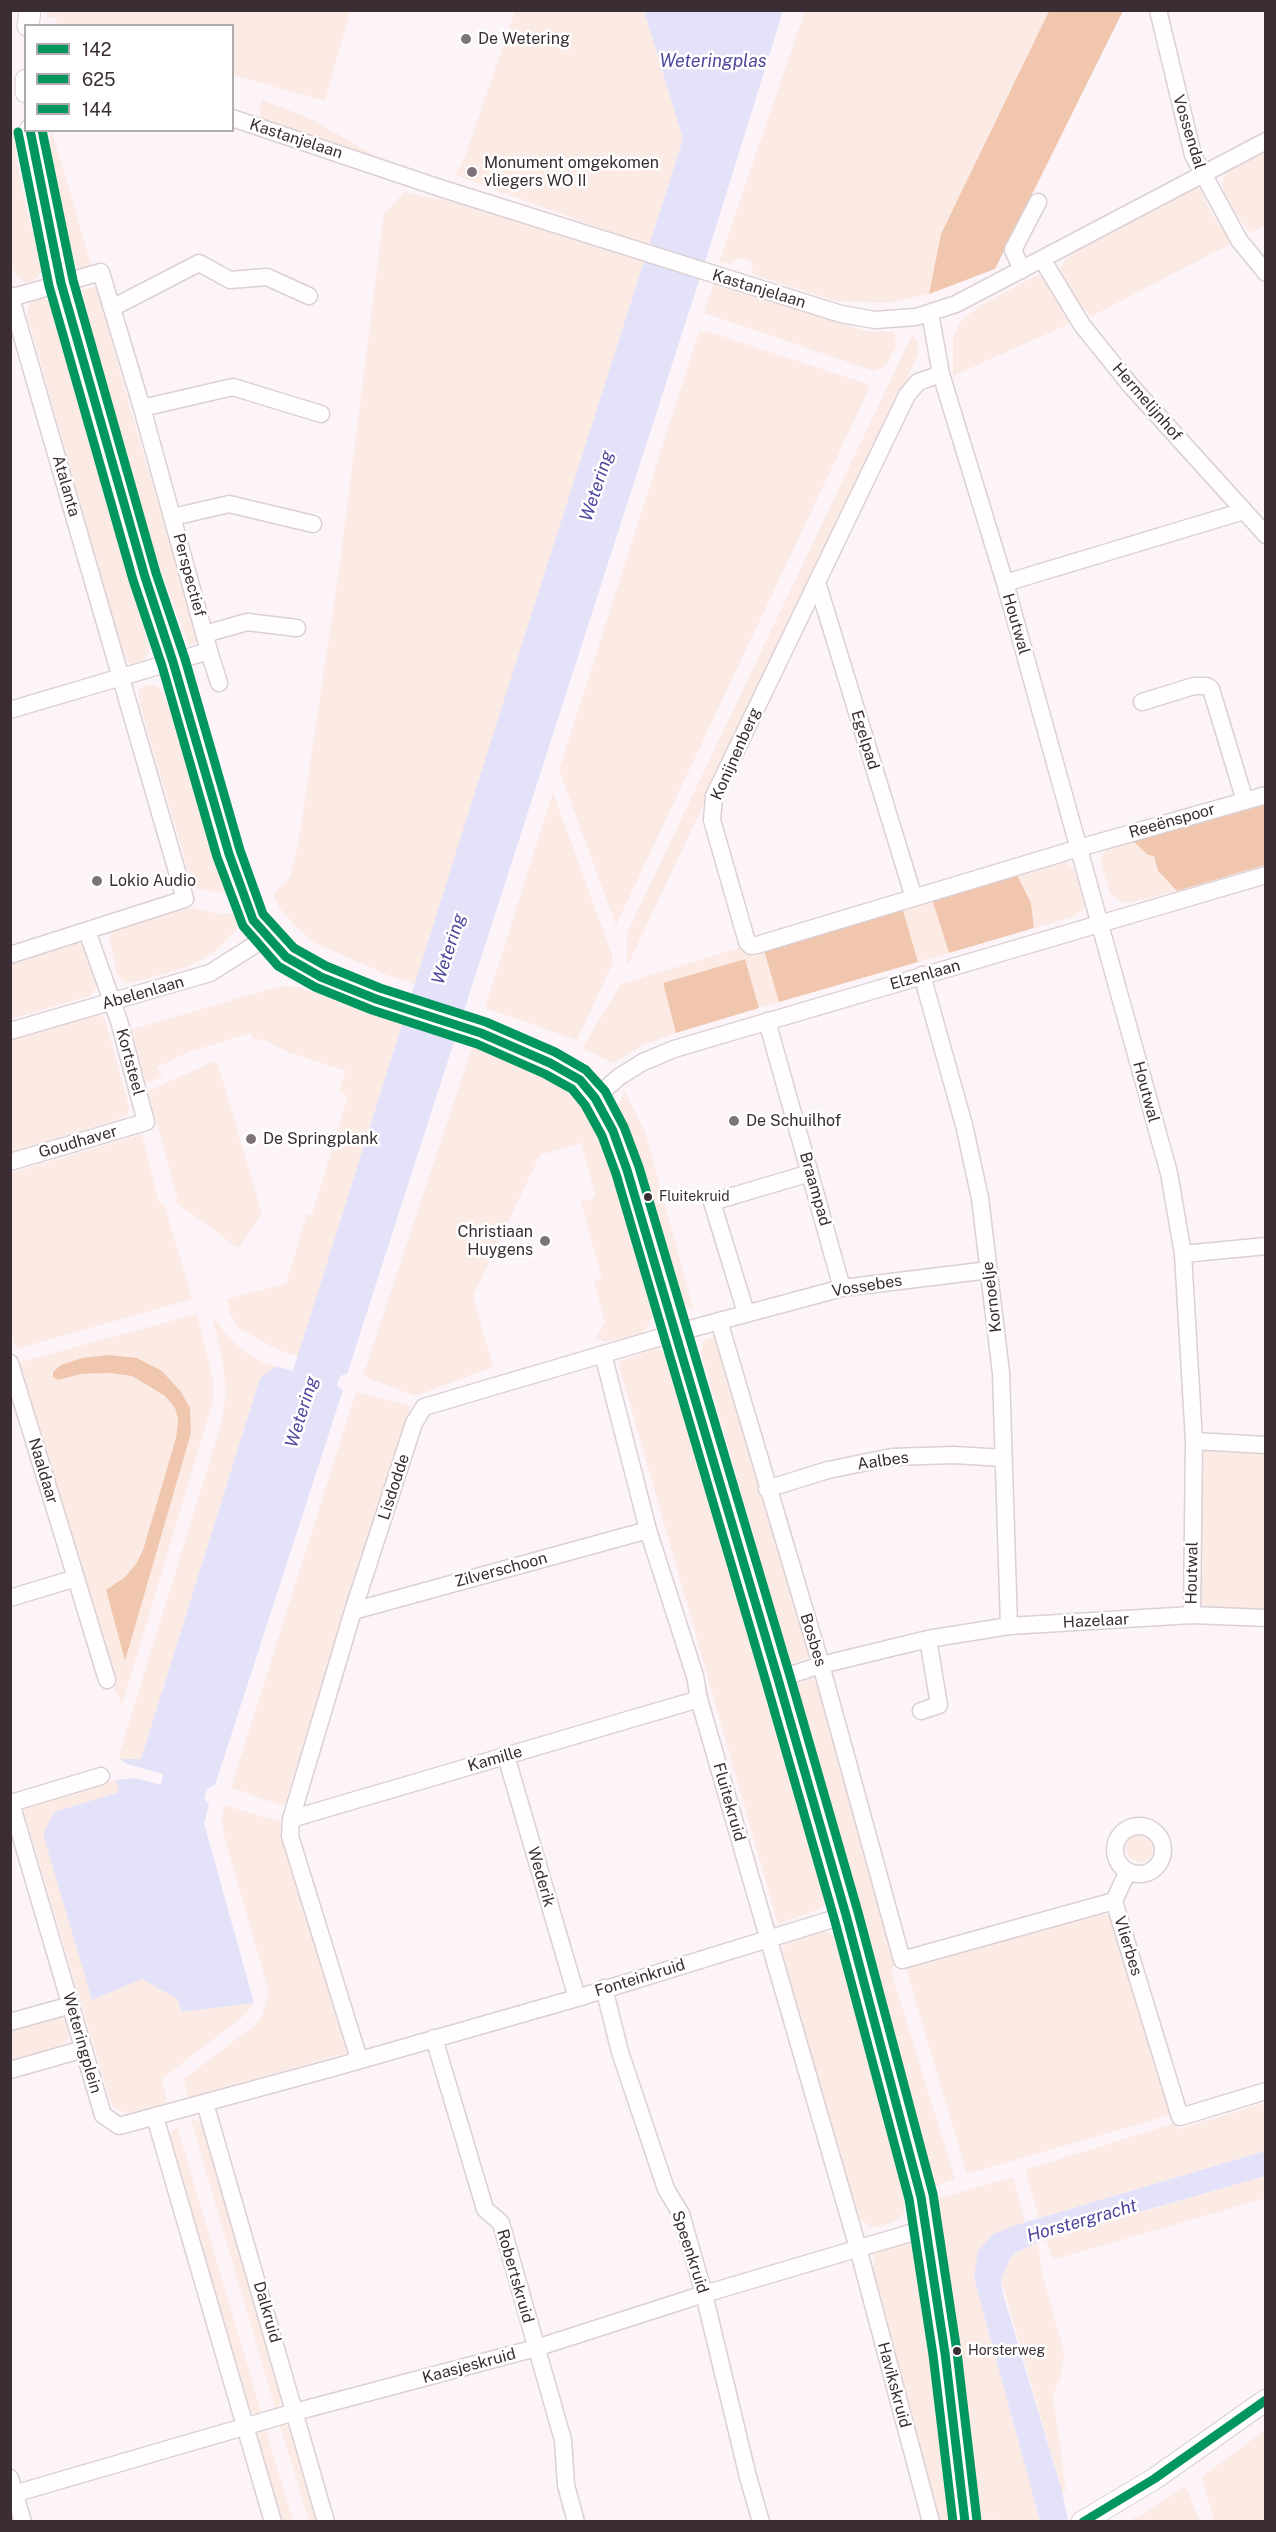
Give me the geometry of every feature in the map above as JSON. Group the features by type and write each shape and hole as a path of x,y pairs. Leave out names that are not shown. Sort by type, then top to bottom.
{"street":[{"name":"Vossendal","path":"1158,10 1193,155 1239,240 1266,273"},
{"name":"Kastanjelaan","path":"234,119 440,188 627,247 841,314 876,320 916,317 956,304 1266,141"},
{"path":"30,132 61,283 145,577 173,662 229,854 253,920 286,957 321,977 376,999 481,1033 550,1063 580,1080 596,1098 613,1131 627,1170 778,1679 846,1915 921,2197 924,2229 945,2353 965,2522"},
{"path":"1022,270 1013,250 1038,202"},
{"name":"Hermelijnhof","path":"1042,259 1056,285 1089,334 1131,386 1266,535"},
{"path":"112,308 199,263 230,280 267,277 309,296"},
{"name":"Perspectief","path":"61,283 101,272 142,408 219,683"},
{"path":"11,297 61,283"},
{"name":"Atalanta","path":"10,955 185,899 11,297"},
{"name":"Houtwal","path":"930,313 941,374 1005,583 1169,1173 1183,1254 1194,1441 1192,1615"},
{"name":"Konijnenberg","path":"941,374 918,382 907,395 714,796 711,820 747,942 751,946 1079,848"},
{"path":"142,408 233,387 321,414"},
{"name":"Perspectief","path":"173,517 229,504 313,524"},
{"name":"Houtwal","path":"1005,583 1244,511"},
{"name":"Egelpad","path":"817,582 914,898"},
{"name":"Perspectief","path":"205,634 247,622 297,628"},
{"path":"10,710 209,651"},
{"path":"1142,702 1194,686 1201,685 1211,689 1245,801"},
{"name":"Reeënspoor","path":"1079,848 1266,795"},
{"name":"Elzenlaan","path":"596,1098 619,1077 643,1062 674,1049 1266,875"},
{"path":"87,931 112,1002"},
{"name":"Abelenlaan","path":"10,1031 210,973 267,937"},
{"name":"Kornoelje","path":"922,975 964,1125 980,1198 1001,1373 1008,1626"},
{"name":"Kortsteel","path":"112,1002 146,1122"},
{"name":"Braampad","path":"767,1021 842,1288"},
{"name":"Goudhaver","path":"10,1162 146,1122"},
{"path":"746,1313 712,1202 810,1173"},
{"path":"1183,1254 1266,1246"},
{"name":"Vossebes","path":"675,1333 842,1288 989,1270"},
{"name":"Bosbes","path":"719,1321 821,1665 902,1960"},
{"name":"Lisdodde","path":"291,1819 414,1423 424,1407 675,1333"},
{"name":"Fluitekruid","path":"603,1354 648,1530 695,1676 699,1699 858,2248"},
{"name":"Naaldaar","path":"10,1363 107,1680"},
{"path":"1194,1441 1266,1445"},
{"name":"Aalbes","path":"767,1489 828,1470 892,1458 954,1455 1003,1458"},
{"name":"Zilverschoon","path":"354,1611 648,1530"},
{"path":"10,1598 76,1578"},
{"name":"Hazelaar","path":"778,1679 821,1665 928,1639 1008,1626 1192,1615 1266,1618"},
{"path":"921,1711 939,1705 928,1639"},
{"name":"Kamille","path":"291,1819 699,1699"},
{"name":"Wederik","path":"506,1756 577,1998"},
{"name":"Weteringplein","path":"101,1776 11,1803 103,2115 118,2126 434,2038"},
{"path":"291,1819 290,1836 359,2059"},
{"path":"1114,1900 1127,1873"},
{"name":"Vlierbes","path":"902,1960 1114,1900 1180,2117 1266,2091"},
{"name":"Fonteinkruid","path":"434,2038 769,1941 846,1915"},
{"name":"Speenkruid","path":"604,1988 624,2062 666,2189 681,2214 704,2294 761,2522"},
{"path":"10,2022 71,2005"},
{"name":"Robertskruid","path":"434,2038 485,2209 501,2223 562,2440 566,2486 576,2522"},
{"path":"10,2070 84,2049"},
{"name":"Dalkruid","path":"205,2103 326,2522"},
{"path":"155,2117 273,2522"},
{"name":"Kaasjeskruid","path":"12,2489 536,2349 704,2294 924,2229"},
{"name":"Havikskruid","path":"858,2248 931,2522"},
{"path":"1088,2519 1154,2480 1266,2400"},
{"path":"12,2489 23,2522"}],"shaded area":[{"path":"46,10 350,11 325,101 234,75 234,24 56,24 57,18 47,17"},
{"path":"515,11 644,11 683,139 649,246 455,175 465,157"},
{"path":"805,11 1049,11 941,234 929,294 887,303 837,301 753,275 752,263 746,260 738,258 731,264 719,262"},
{"path":"1049,11 1123,11 995,269 929,294 941,234"},
{"path":"10,38 12,120 18,166 43,269 34,281 25,282 17,277 11,266"},
{"path":"262,100 307,117 383,160 267,124 261,118"},
{"path":"52,132 93,271 79,276 51,188 47,155"},
{"path":"1265,151 1265,225 1250,233 1227,201 1222,185 1223,178 1228,171"},
{"path":"1197,187 1201,189 1210,212 1232,243 1090,317 1061,277 1060,269 1064,261 1077,250"},
{"path":"404,192 483,208 644,261 415,984 387,975 313,942 293,924 279,907 273,894 290,877 298,846 340,563 384,214"},
{"path":"1041,273 1071,323 953,376 953,337 960,322 976,308"},
{"path":"714,283 866,331 894,332 896,347 885,366 874,371 704,313"},
{"path":"96,286 199,641 189,646 158,563 99,363 82,290"},
{"path":"34,299 51,300 150,649 145,660 132,664 126,660 120,644 27,315 29,305"},
{"path":"707,331 867,384 869,389 616,925 559,770 699,332"},
{"path":"912,335 917,341 919,353 627,966 627,933"},
{"path":"144,685 155,685 163,691 228,894 193,888 139,701 139,691"},
{"path":"553,792 612,955 612,965 577,1040 485,1008"},
{"path":"1265,802 1265,865 1177,891 1158,871 1154,856 1148,855 1133,841"},
{"path":"1133,841 1148,855 1154,856 1158,872 1177,891 1129,903 1119,901 1110,893 1101,862 1102,856 1109,848"},
{"path":"1064,861 1074,869 1085,887 1087,901 1083,910 1072,917 1034,928 1031,903 1017,875"},
{"path":"1017,875 1031,903 1034,928 949,953 932,899"},
{"path":"932,899 949,953 918,962 902,907"},
{"path":"184,906 218,914 237,913 240,918 237,929 216,951 188,967 128,984 122,980 117,974 108,931"},
{"path":"902,907 918,962 779,1002 763,947"},
{"path":"74,941 82,945 88,955 96,982 96,988 92,994 11,1019 11,956"},
{"path":"742,947 744,953 763,947 779,1002 759,1008 745,959 663,983 676,1033 643,1045 613,1063 582,1048 621,984"},
{"path":"745,959 759,1008 676,1033 663,983"},
{"path":"280,986 298,987 403,1021 298,1356 278,1350 237,1327 230,1314 227,1299 286,1284 307,1214 312,1215 348,1096 339,1091 346,1071 287,1052 265,1040 253,1039 251,1033 189,1052 157,1067 162,1077 146,1083 130,1030"},
{"path":"97,1015 103,1017 106,1022 129,1106 128,1114 123,1118 11,1152 11,1040"},
{"path":"474,1042 497,1050 543,1073 557,1082 582,1105 604,1142 623,1201 653,1314 649,1325 639,1335 606,1342 596,1338 605,1322 594,1282 602,1279 581,1202 596,1197 581,1143 540,1155 473,1296 493,1367 415,1396 363,1376"},
{"path":"213,1062 218,1064 262,1214 238,1248 174,1201 178,1200 148,1091"},
{"path":"624,1090 645,1132 694,1311 677,1299 618,1106"},
{"path":"142,1134 159,1203 164,1203 192,1299 16,1349 10,1328 11,1173"},
{"path":"197,1314 213,1380 213,1401 122,1705 111,1680 20,1362","holes":["137,1358 190,1408 191,1433 125,1660 106,1590 125,1577 136,1564 143,1550 176,1438 178,1420 175,1408 165,1396 132,1376 109,1373 81,1374 58,1380"]},
{"path":"212,1315 241,1349 260,1361 276,1366 260,1378 141,1759 120,1759 119,1755 221,1425 226,1395 223,1363"},
{"path":"714,1336 721,1343 811,1656 790,1664 701,1352 703,1341"},
{"path":"657,1348 670,1356 744,1597 826,1897 822,1908 778,1924 618,1362"},
{"path":"109,1355 137,1358 162,1371 181,1392 190,1408 191,1433 125,1661 106,1590 125,1577 136,1564 143,1550 176,1438 178,1420 175,1408 165,1396 132,1376 109,1373 81,1374 58,1380 53,1377 53,1372 61,1365 82,1358"},
{"path":"356,1392 411,1406 284,1806 231,1788"},
{"path":"1194,1441 1265,1445 1265,1618 1192,1615"},
{"path":"818,1677 901,1951 891,1971 955,2179 933,2187 796,1684"},
{"path":"116,1780 120,1792 54,1812 142,1979 177,1999 182,2012 254,2003 246,2014 162,2079 167,2103 126,2113 114,2107 109,2097 23,1808"},
{"path":"224,1805 281,1822 282,1834 347,2053 188,2098 184,2079 256,2024 263,2014 269,1992 224,1836 222,1820"},
{"path":"1140,1834 1150,1838 1154,1848 1150,1858 1140,1862 1130,1858 1126,1848 1130,1838"},
{"path":"1092,1913 1107,1915 1116,1922 1170,2115 967,2174 905,1965"},
{"path":"825,1931 839,1939 858,1989 905,2188 904,2213 898,2219 881,2227 871,2227 859,2218 782,1956 782,1948 787,1942"},
{"path":"59,2015 67,2020 71,2032 65,2044 11,2061 11,2027"},
{"path":"1265,2103 1265,2151 1039,2218 1025,2170 1175,2123 1178,2129"},
{"path":"191,2120 199,2121 207,2131 280,2393 280,2404 276,2411"},
{"path":"177,2126 262,2415 251,2412 243,2402 167,2144 170,2133"},
{"path":"1265,2176 1265,2198 1201,2217 1055,2259 1051,2255 1046,2240"},
{"path":"1013,2177 1025,2222 1016,2225 974,2278 1040,2521 974,2519 972,2468 936,2199"},
{"path":"907,2241 916,2248 920,2269 959,2521 938,2521 873,2272 875,2251"},
{"path":"1038,2243 1042,2274 1064,2352 1061,2376 1053,2395 1066,2491 1062,2491 1001,2280 1006,2266 1015,2253"},
{"path":"280,2425 290,2426 296,2435 320,2521 309,2521"},
{"path":"265,2428 293,2521 278,2521 254,2440"},
{"path":"1265,2430 1265,2521 1214,2521 1202,2477"},
{"path":"1185,2486 1200,2521 1129,2521 1145,2513"}],"water":[{"path":"644,11 783,11 705,262 347,1374 340,1376 337,1385 343,1390 215,1785 207,1789 204,1798 209,1805 204,1823 254,2003 182,2012 177,1999 142,1979 92,2000 43,1834 54,1812 119,1792 116,1780 135,1778 161,1785 163,1774 127,1764 120,1759 141,1759 260,1378 276,1366 293,1371 683,139"},
{"name":"Horstergracht","path":"1265,2151 1265,2176 1046,2239 1015,2253 1010,2259 1001,2280 1003,2294 1062,2491 1068,2521 1040,2521 974,2278 978,2251 993,2234 1016,2225"}],"transit line":[{"name":"625","path":"18,132 49,286 133,580 162,666 217,857 243,926 278,966 315,987 372,1010 477,1044 545,1074 572,1089 585,1105 602,1136 616,1174 766,1682 834,1918 909,2199 933,2355 953,2522"},
{"name":"142","path":"30,132 61,283 145,577 173,662 229,854 253,920 286,957 321,977 376,999 481,1033 550,1063 580,1080 595,1098 613,1131 627,1170 778,1679 846,1915 921,2197 945,2353 965,2522"},
{"name":"144","path":"42,132 73,280 156,573 185,659 240,850 263,914 294,948 326,966 380,988 486,1022 555,1052 586,1070 605,1091 624,1127 639,1167 790,1676 858,1912 933,2194 957,2352 977,2521"},
{"name":"142","path":"1083,2522 1154,2479 1266,2400"}],"place":[{"name":"De Wetering","path":"466,39"},
{"name":"Monument omgekomen vliegers WO II","path":"472,172"},
{"name":"Lokio Audio","path":"97,881"},
{"name":"De Schuilhof","path":"734,1121"},
{"name":"De Springplank","path":"251,1139"},
{"name":"Fluitekruid","path":"648,1197"},
{"name":"Christiaan Huygens","path":"545,1241"},
{"name":"Horsterweg","path":"957,2351"}],"water label":[{"name":"Weteringplas","path":"713,61"},
{"name":"Wetering","path":"597,486"},
{"name":"Wetering","path":"449,949"},
{"name":"Wetering","path":"302,1412"}]}
